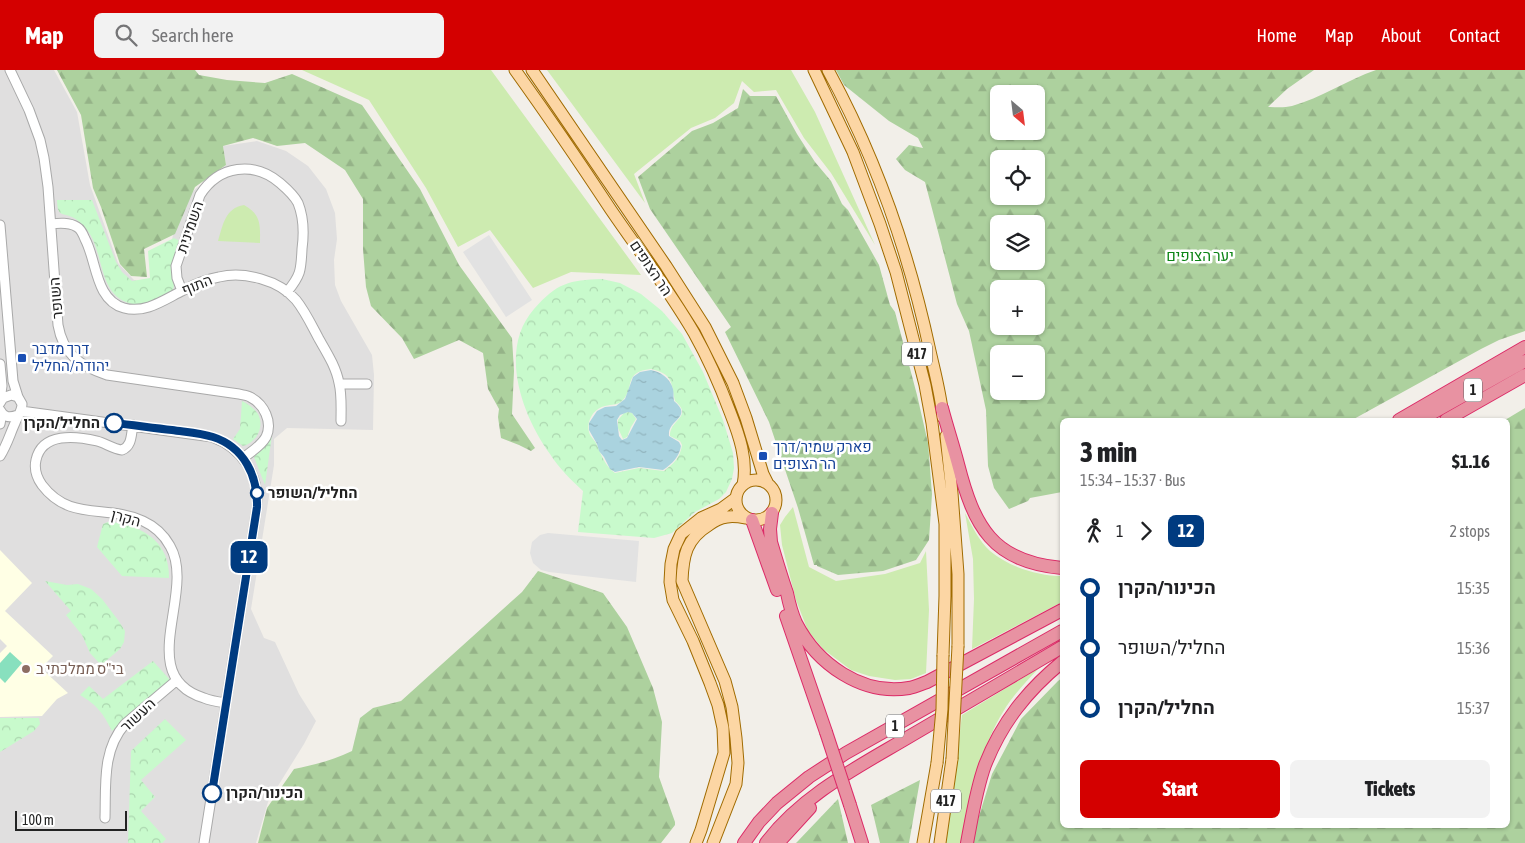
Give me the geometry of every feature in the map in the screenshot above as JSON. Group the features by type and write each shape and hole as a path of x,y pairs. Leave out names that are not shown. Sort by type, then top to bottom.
{"highway":[{"path":"1402,418 1525,347"},
{"name":"1","path":"1424,418 1525,361"},
{"name":"1","path":"1450,418 1525,375"},
{"path":"1393,418 1464,382"},
{"path":"942,408 963,487 972,511 982,528 996,544 1012,555 1045,567 1060,568"},
{"path":"772,513 771,542 796,623 817,654 831,666 865,684 875,687 900,689 927,682 1060,611"},
{"path":"749,519 758,535 862,843"},
{"name":"1","path":"744,843 759,822 809,777 846,753 1060,632"},
{"path":"766,843 788,817 817,794 856,768 1060,648"},
{"path":"967,843 980,784 994,745 1003,728 1025,697 1037,683 1060,664"},
{"path":"778,843 836,782"}],"main road":[{"name":"הר הצופים","path":"515,70 653,269 694,333 721,388 743,449 745,464 743,485"},
{"name":"הר הצופים","path":"532,70 670,272 705,327 733,383 768,484"},
{"name":"417","path":"814,70 854,152 896,272 925,385 933,432 945,524 945,596 942,709 937,763 923,843"},
{"name":"417","path":"828,70 873,163 900,236 925,327 942,408 952,493 958,574 958,646 952,759 940,843"},
{"path":"696,843 724,753 723,728 718,705 710,683 693,641 673,600 670,582 671,564 674,549 681,534 701,518 721,509 736,498 743,485 756,480 768,484 776,494 775,507 772,513 763,519 728,517 715,521 691,540 682,565 682,581 725,681 732,707 736,738 738,763 736,784 713,843"},
{"path":"736,498 738,509 749,519"}],"street":[{"name":"השופר","path":"10,70 40,140 46,171 62,341 74,358 91,370 107,375 250,397 265,412 268,432 260,445 243,458"},
{"name":"השמינית","path":"182,291 177,278 176,266 200,195 206,187 220,176 240,169 248,169 259,170 277,180 292,194 300,210 303,227 301,268 296,280 287,292"},
{"name":"התוף","path":"51,224 71,224 82,232 88,244 102,290 111,301 124,308 140,310 155,305 209,279 230,275 263,280 287,292 295,299 306,315 332,360 340,384 341,421"},
{"path":"0,225 13,381 22,404 20,413 0,456"},
{"path":"0,364 2,386 0,402"},
{"path":"340,384 367,384"},
{"path":"0,402 6,395 10,394 18,397"},
{"path":"1,412 9,418 20,413 133,425 212,437 227,444 243,458 254,476 257,507 204,843"},
{"path":"0,424 1,412"},
{"name":"הקרן","path":"133,425 130,443 122,450 93,440 65,437 52,440 46,443 39,451 35,470 40,482 61,502 75,508 133,517 149,524 167,541 178,568 178,583 168,656 169,663 177,680"},
{"path":"177,680 197,696 226,703"},
{"name":"העשור","path":"105,818 106,766 109,752 118,732 177,680"}],"shaded area":[{"path":"0,70 54,70 77,112 90,185 118,263 134,280 147,282 165,273 177,216 193,191 226,165 223,146 257,141 286,151 308,166 326,189 335,213 337,239 334,260 335,285 341,301 372,355 374,375 373,430 287,428 274,439 274,465 251,609 264,638 275,642 299,694 316,721 268,802 256,843 0,843"},
{"path":"489,235 532,300 506,317 463,252"},
{"path":"548,533 639,541 636,582 541,570 533,563 530,553 532,542 540,535"},
{"path":"0,550 32,583 5,611 53,656 41,668 68,693 57,699 42,716 0,717 0,653 7,646 0,639"}],"green space":[{"path":"57,70 195,70 199,75 227,80 265,83 292,74 362,105 420,189 459,265 512,338 514,371 512,414 535,448 531,451 501,438 498,417 499,409 488,389 483,353 459,340 414,359 402,338 371,306 366,287 363,249 363,199 345,170 305,143 277,146 253,138 223,146 226,165 195,187 175,234 144,249 147,277 131,276 120,264 93,188 81,115"},
{"path":"302,70 491,70 641,275 571,272 533,288 490,230 458,247 426,188 369,100"},
{"path":"547,70 791,70 815,112 875,245 831,173 804,138 776,90 754,92 742,81 734,103 715,118 691,128 634,174 645,203"},
{"name":"יער הצופים","path":"836,70 1314,70 1287,89 1268,107 1283,107 1303,103 1376,70 1525,70 1525,331 1499,340 1481,349 1356,418 1060,418 1060,492 1030,498 1028,501 1009,509 994,488 988,466 986,410 969,331 957,304 925,182 905,170 896,159 909,145 923,148 918,138 889,121 844,85"},
{"path":"743,89 750,96 776,96 815,162 831,181 842,204 848,210 879,265 890,305 895,312 928,443 932,494 929,540 916,560 883,571 838,575 814,565 798,508 769,422 725,332 731,327 650,209 638,177 692,131 713,123 738,108"},
{"path":"57,200 92,200 116,262 122,272 132,281 150,278 148,251 174,238 180,241 172,265 173,290 145,304 131,304 117,297 110,289 96,249 86,228 72,217 60,213"},
{"path":"244,205 254,213 259,221 260,243 218,241 223,223 229,213"},
{"path":"602,279 620,283 641,294 662,311 682,334 703,372 723,420 733,453 734,468 732,479 726,492 719,499 695,512 672,533 654,538 578,532 583,491 565,474 540,438 523,402 518,382 516,363 517,343 523,325 534,309 557,288 581,280","holes":["651,369 658,371 670,380 675,401 682,411 682,415 673,426 670,436 680,441 682,445 680,453 674,463 664,471 639,468 615,473 606,464 590,434 588,428 590,419 597,409 621,402 636,373"]},
{"path":"242,401 251,406 260,419 258,434 252,442 243,446 233,439 240,429"},
{"path":"1525,408 1525,843 973,843 976,826 992,774 1021,719 1060,680 1060,828 1510,828 1510,418 1508,418"},
{"path":"624,413 632,413 636,419 627,437 623,439 618,428 618,420"},
{"path":"272,435 265,485 254,457"},
{"path":"793,507 809,567 836,581 885,574 920,563 926,551 929,610 926,673 911,679 895,680 869,676 851,670 823,649 808,631 796,600 782,545 780,525"},
{"path":"965,513 982,543 998,557 1024,570 1060,576 1060,603 972,649 973,559"},
{"path":"108,522 125,524 149,535 161,547 166,558 169,578 122,576 97,547 103,524"},
{"path":"538,571 603,593 627,627 653,688 662,722 659,777 675,825 661,843 258,843 267,808 294,769 323,762 352,751 360,718 373,708 401,701 522,592"},
{"path":"45,581 67,585 78,584 91,589 102,599 125,631 124,642 120,649 101,665 90,653 82,635 66,615 71,611"},
{"path":"10,652 22,663 5,683 0,678 0,663"},
{"path":"153,661 170,680 112,731 99,710 80,695 89,686 103,699"},
{"path":"1039,668 1011,700 995,726 988,742 978,776 963,843 946,843 962,715"},
{"path":"0,718 39,718 40,724 34,731 0,752"},
{"path":"165,719 186,740 141,780 155,797 141,811 166,839 162,843 128,843 131,751"},
{"path":"920,780 909,843 880,843 871,805"},
{"path":"838,799 848,843 796,843 798,841"}],"water":[{"path":"651,370 658,372 665,376 672,385 674,401 681,411 681,415 669,430 669,436 679,442 680,450 675,460 663,470 639,467 615,472 610,469 599,451 589,430 589,423 597,411 605,407 616,406 625,399 633,377 640,372","holes":["628,412 632,413 637,419 627,438 622,440 619,436 617,420 620,415"]}],"bus line":[{"name":"12","path":"114,423 203,435 219,439 234,449 244,459 256,482 257,507 212,793"}],"place":[{"name":"דרך מדבר יהודה/החליל","path":"22,358"},
{"name":"החליל/הקרן","path":"114,423"},
{"name":"פארק שמיר/דרך הר הצופים","path":"763,456"},
{"name":"החליל/השופר","path":"257,493"},
{"name":"בי\"ס ממלכתי ב","path":"26,669"},
{"name":"הכינור/הקרן","path":"212,793"}]}
